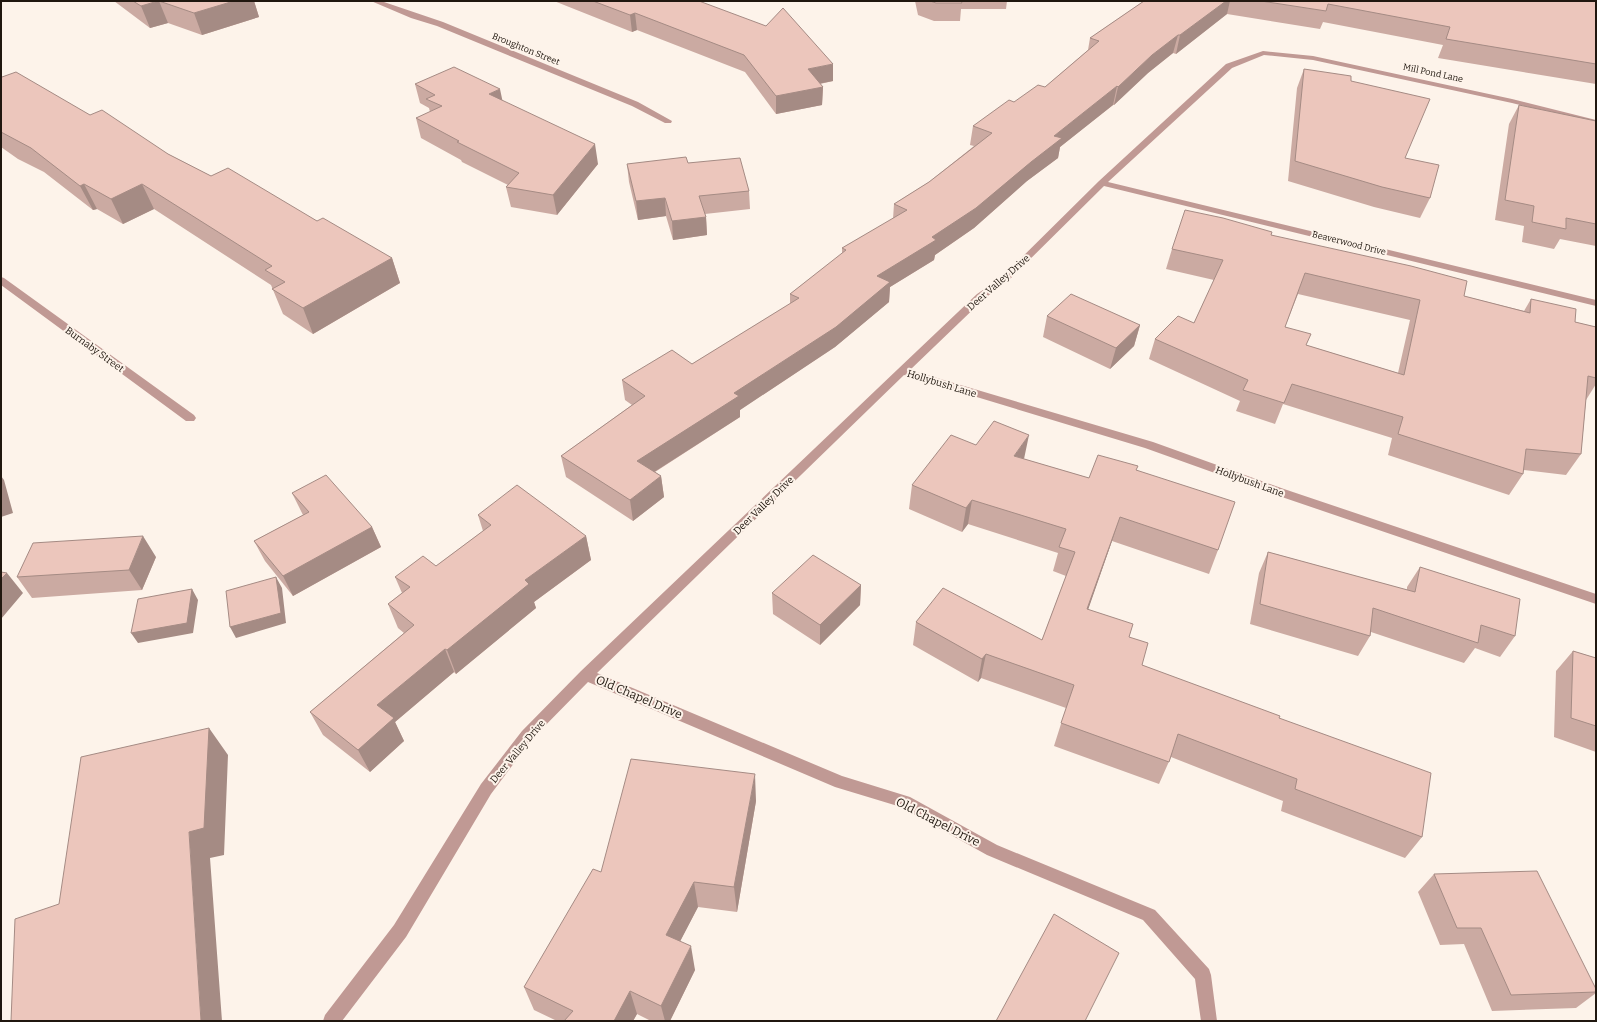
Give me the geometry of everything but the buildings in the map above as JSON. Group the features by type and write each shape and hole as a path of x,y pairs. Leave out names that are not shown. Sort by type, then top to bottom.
{"street":[{"name":"Broughton Street","path":"375,1 440,24 635,104 668,121"},
{"name":"Mill Pond Lane","path":"1263,53 1313,58 1512,101 1596,122"},
{"name":"Deer Valley Drive","path":"331,1021 400,931 486,789 527,735 586,675 980,296 1004,279 1102,183 1229,66 1263,53"},
{"name":"Beaverwood Drive","path":"1102,183 1596,303"},
{"name":"Burnaby Street","path":"1,280 190,418"},
{"name":"Hollybush Lane","path":"902,371 1149,444 1280,492 1596,599"},
{"name":"Old Chapel Drive","path":"586,675 840,782 905,802 992,850 1149,915 1203,975 1209,1021"}]}
